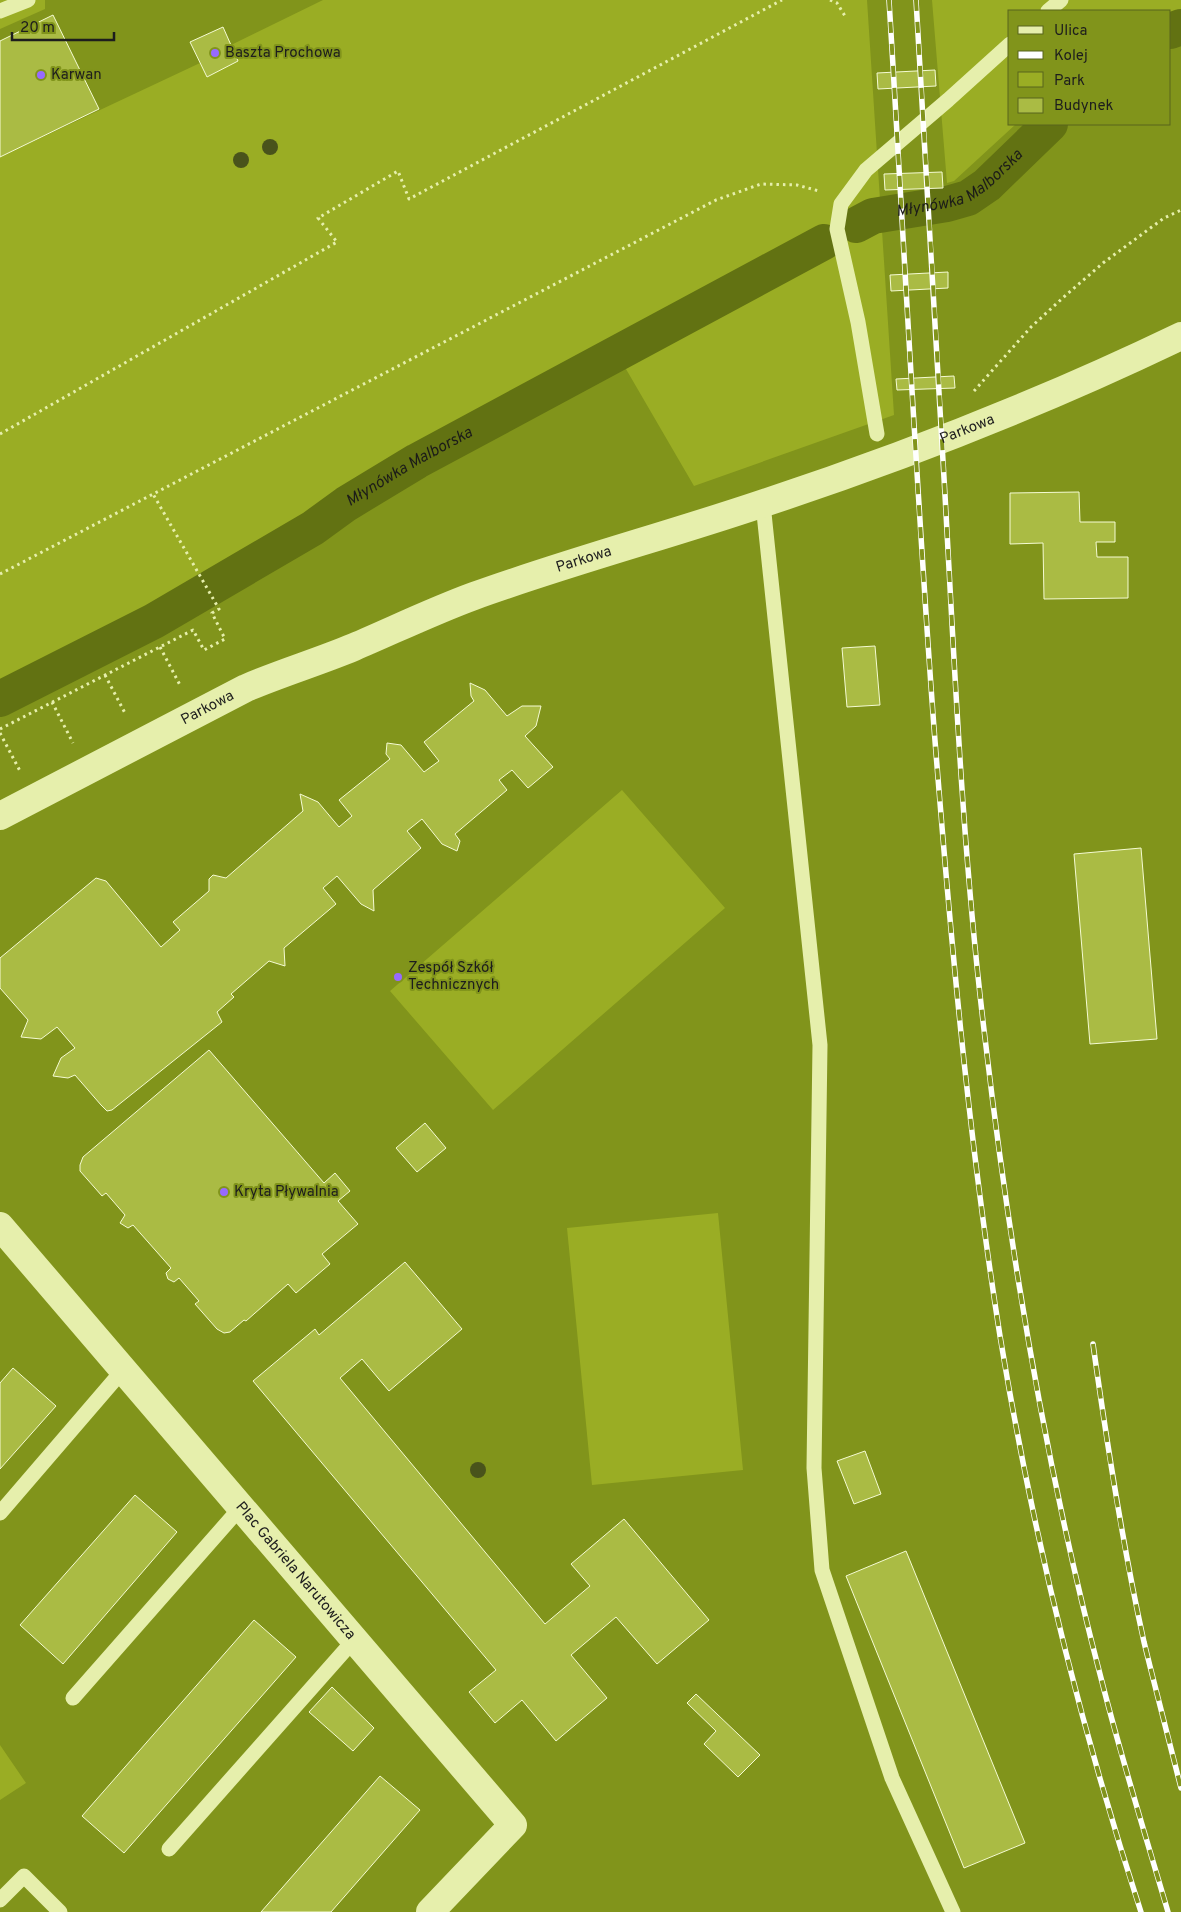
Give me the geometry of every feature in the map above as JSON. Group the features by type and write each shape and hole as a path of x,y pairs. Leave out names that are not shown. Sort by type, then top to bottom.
{"street":[{"name":"Parkowa","path":"0,816 246,688 271,677 354,647 476,596 763,504 1000,416 1130,361 1181,336"},
{"name":"Plac Gabriela Narutowicza","path":"0,1226 513,1825 430,1912"}],"lane":[{"path":"0,11 28,0"},
{"path":"1049,10 1061,0"},
{"path":"877,434 858,322 837,229 841,204 866,170 1008,46"},
{"path":"763,504 820,1045 814,1468 822,1570 892,1778 953,1912"},
{"path":"0,1513 123,1370"},
{"path":"73,1698 241,1507"},
{"path":"169,1849 354,1640"},
{"path":"0,1900 24,1876 60,1912"}],"path":[{"path":"0,434 336,242 318,218 398,171 409,199 782,0"},
{"path":"830,0 837,3 845,16"},
{"path":"0,574 716,200 761,184 797,185 820,191 841,204"},
{"path":"967,397 1031,327 1066,294 1111,257 1164,218 1181,210"},
{"path":"18,767 0,731 52,702 193,630 204,650 225,640 212,613 219,609 153,494"},
{"path":"160,647 179,684"},
{"path":"105,675 125,712"},
{"path":"52,702 72,739"}],"green space":[{"path":"0,0 45,0 45,9 0,29"},
{"path":"323,0 867,0 894,415 694,486 612,345 217,572 169,603 0,686 0,157 200,63 207,77 238,61 231,45"},
{"path":"932,0 1181,0 1181,12 1171,17 1171,10 1008,10 1008,125 1015,125 954,181 947,183"},
{"path":"622,790 725,908 493,1110 390,991"},
{"path":"718,1213 743,1470 592,1485 567,1228"},
{"path":"0,1745 26,1783 0,1800"}],"building":[{"name":"Karwan","path":"53,15 99,109 0,157 0,41"},
{"name":"Baszta Prochowa","path":"223,27 238,61 207,77 190,42"},
{"path":"935,70 936,86 878,89 877,73"},
{"path":"942,172 943,188 885,190 884,174"},
{"path":"948,272 948,288 891,291 890,275"},
{"path":"954,376 955,388 897,390 896,379"},
{"path":"1079,492 1080,522 1115,522 1115,542 1096,542 1097,557 1128,557 1128,598 1044,599 1043,543 1010,544 1010,493"},
{"path":"875,646 880,705 847,707 842,648"},
{"path":"470,683 485,690 507,716 522,706 541,706 536,726 525,736 553,767 528,788 512,770 499,780 507,790 455,834 460,841 457,851 442,844 422,819 407,831 421,848 373,890 374,911 361,904 337,876 323,888 336,904 284,948 285,966 269,961 231,994 234,997 217,1012 222,1022 112,1110 107,1111 75,1075 68,1078 53,1076 61,1058 75,1048 57,1027 41,1039 21,1037 28,1020 0,988 0,958 96,878 106,881 161,947 180,930 173,922 209,891 209,879 213,875 226,878 303,811 300,794 318,802 339,827 352,816 339,800 390,759 386,754 387,743 401,745 424,772 439,761 424,742 474,701 471,696"},
{"path":"1141,848 1157,1039 1090,1044 1074,854"},
{"name":"Kryta Pływalnia","path":"209,1050 324,1183 335,1173 350,1191 338,1201 358,1224 322,1254 330,1264 296,1293 288,1284 246,1321 244,1320 230,1332 224,1333 217,1329 195,1304 199,1301 179,1278 174,1282 168,1279 166,1273 171,1268 133,1225 128,1228 120,1223 125,1215 106,1193 102,1196 80,1171 83,1157"},
{"path":"425,1123 446,1148 417,1172 396,1148"},
{"path":"405,1262 462,1329 389,1391 362,1359 340,1378 545,1624 590,1586 571,1564 624,1519 709,1620 657,1664 616,1617 571,1655 607,1698 556,1741 522,1700 495,1723 469,1692 496,1670 253,1381 315,1329 319,1335"},
{"path":"13,1368 56,1406 0,1469 0,1383"},
{"path":"865,1451 881,1494 854,1504 837,1461"},
{"path":"135,1495 177,1532 63,1664 20,1625"},
{"path":"906,1551 1025,1843 964,1868 846,1576"},
{"path":"254,1620 296,1657 124,1853 82,1816"},
{"path":"332,1687 374,1728 353,1751 309,1712"},
{"path":"696,1694 760,1755 738,1777 704,1744 716,1731 687,1703"},
{"path":"380,1776 420,1810 331,1912 261,1912"}],"waterway":[{"name":"Młynówka Malborska","path":"1171,31 1181,27"},
{"name":"Młynówka Malborska","path":"856,225 873,216 947,204 968,198 987,185 1049,125"},
{"name":"Młynówka Malborska","path":"0,699 154,621 313,528 346,504 417,461 824,242"}],"railway":[{"path":"889,0 934,728 953,957 978,1184 1000,1336 1027,1482 1043,1555 1078,1699 1141,1912"},
{"path":"916,0 960,767 977,970 995,1119 1018,1280 1063,1520 1109,1708 1168,1912"},
{"path":"1093,1344 1116,1493 1136,1605 1181,1788"}],"place":[{"name":"Baszta Prochowa","path":"215,53"},
{"name":"Karwan","path":"41,75"},
{"name":"Zespół Szkół Technicznych","path":"398,977"},
{"name":"Kryta Pływalnia","path":"224,1192"}]}
